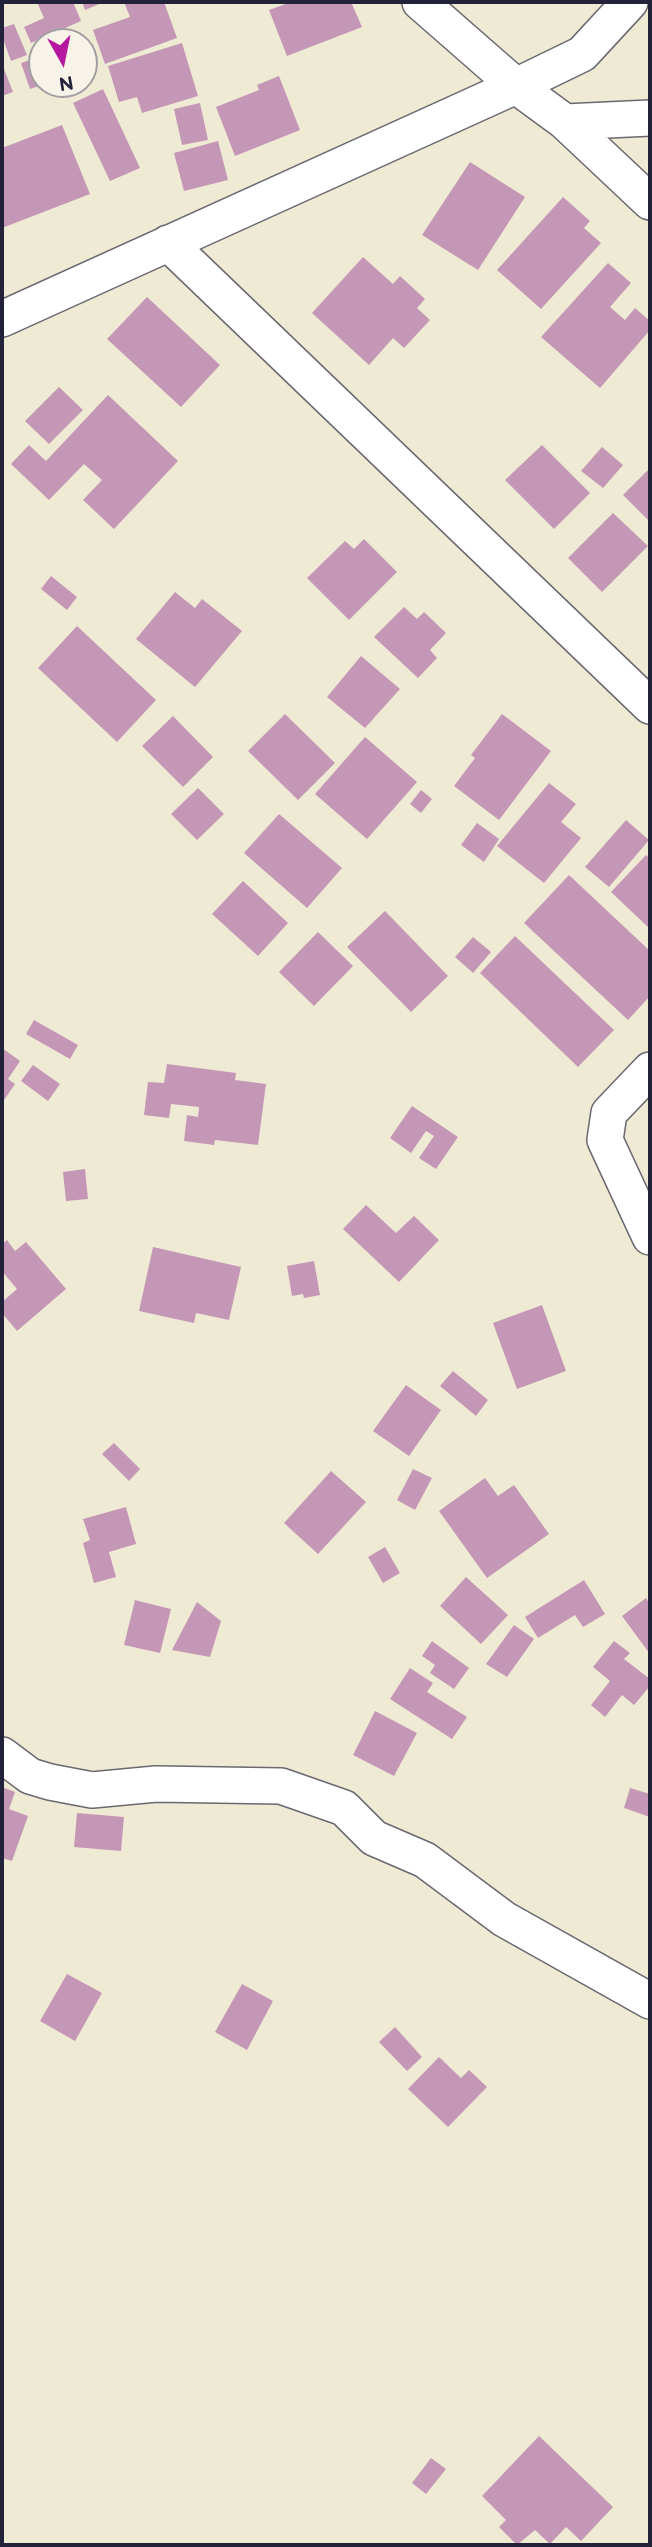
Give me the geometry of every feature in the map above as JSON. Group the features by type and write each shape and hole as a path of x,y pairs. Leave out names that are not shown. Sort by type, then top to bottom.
{"street":[{"path":"420,2 516,86 565,122 650,202"},
{"path":"2,319 582,54 631,2"},
{"path":"565,122 650,118"},
{"path":"167,243 650,706"},
{"path":"650,1070 609,1113 605,1140 650,1237"},
{"path":"2,1755 30,1776 92,1790 156,1784 281,1786 344,1808 374,1838 425,1860 504,1919 650,2001"}],"building":[{"path":"37,2 73,2 81,21 65,28 28,28 28,36 24,27 44,18"},
{"path":"82,2 104,2 85,10"},
{"path":"124,2 164,2 177,38 105,64 98,44 98,28 130,17"},
{"path":"291,2 351,2 362,27 287,56 269,10"},
{"path":"14,24 27,55 11,61 2,36 2,28"},
{"path":"182,43 198,96 142,113 137,97 119,102 108,66"},
{"path":"28,61 28,83 21,63"},
{"path":"2,64 13,92 2,96"},
{"path":"279,76 300,130 235,156 216,107 259,90 257,85"},
{"path":"103,89 140,168 110,181 73,103 84,98 98,98 98,91"},
{"path":"200,103 208,140 182,145 174,109"},
{"path":"62,125 90,194 2,228 2,148"},
{"path":"218,141 228,180 184,191 174,153"},
{"path":"470,162 525,197 478,270 422,235"},
{"path":"563,197 590,221 584,228 601,243 541,309 497,270"},
{"path":"363,257 393,284 400,276 425,299 417,308 430,320 404,348 393,338 369,365 312,313"},
{"path":"608,263 631,283 610,307 625,320 635,308 650,321 650,330 600,388 541,337"},
{"path":"147,297 220,365 181,407 107,339"},
{"path":"59,387 83,410 49,444 25,421"},
{"path":"108,395 178,461 114,529 83,500 102,480 84,464 49,500 11,464 29,445 46,461"},
{"path":"542,445 590,493 554,529 505,480"},
{"path":"602,447 623,465 603,488 581,471"},
{"path":"649,469 650,518 648,520 623,495"},
{"path":"613,513 648,546 602,592 568,558"},
{"path":"364,539 397,572 349,620 307,578 345,541 354,549"},
{"path":"51,576 77,597 67,610 41,589"},
{"path":"175,592 195,608 202,599 242,631 195,687 136,639"},
{"path":"404,607 417,619 424,612 446,633 430,650 437,658 418,678 374,637"},
{"path":"77,626 156,700 117,742 38,668"},
{"path":"361,656 400,689 365,728 327,697"},
{"path":"285,714 335,763 298,800 248,751"},
{"path":"502,714 551,751 499,820 454,786 475,758 471,755"},
{"path":"173,716 213,757 183,787 142,746"},
{"path":"365,737 417,782 367,839 315,794"},
{"path":"549,783 576,804 561,822 581,838 544,883 497,846"},
{"path":"198,788 224,814 197,840 171,814"},
{"path":"421,790 432,799 421,813 410,804"},
{"path":"279,814 342,868 307,908 244,853"},
{"path":"626,820 649,840 609,887 585,867"},
{"path":"477,823 499,839 484,862 461,845"},
{"path":"646,855 650,859 650,929 611,892"},
{"path":"569,875 650,951 650,996 628,1020 524,923"},
{"path":"243,881 288,923 258,956 212,914"},
{"path":"385,911 448,976 411,1012 347,947"},
{"path":"318,932 353,966 314,1006 279,972"},
{"path":"515,936 614,1030 578,1067 480,973"},
{"path":"473,937 491,952 473,973 455,957"},
{"path":"34,1020 78,1045 70,1059 26,1034"},
{"path":"2,1048 20,1061 8,1079 15,1084 2,1103"},
{"path":"167,1064 236,1073 235,1080 266,1084 258,1145 215,1140 214,1145 184,1141 187,1115 198,1117 199,1107 171,1104 169,1118 144,1115 148,1082 164,1083"},
{"path":"33,1065 60,1084 48,1101 21,1081"},
{"path":"412,1106 458,1137 436,1169 419,1158 434,1136 426,1131 411,1153 390,1138"},
{"path":"85,1169 88,1199 66,1201 63,1172"},
{"path":"366,1205 396,1233 414,1216 439,1240 399,1282 343,1229"},
{"path":"7,1240 15,1251 26,1242 66,1289 17,1331 2,1313 2,1302 17,1289 2,1271 2,1244"},
{"path":"153,1247 241,1267 229,1320 196,1313 194,1323 139,1311"},
{"path":"314,1261 320,1295 304,1298 303,1294 292,1296 287,1266"},
{"path":"542,1305 566,1371 517,1389 493,1323"},
{"path":"453,1371 488,1400 476,1416 440,1386"},
{"path":"406,1385 441,1410 409,1456 373,1431"},
{"path":"114,1443 140,1469 129,1481 102,1454"},
{"path":"413,1469 432,1478 415,1510 397,1500"},
{"path":"331,1471 366,1502 318,1554 284,1523"},
{"path":"485,1478 498,1496 514,1485 549,1534 487,1578 439,1511"},
{"path":"126,1507 136,1544 109,1552 116,1577 94,1583 83,1543 90,1540 83,1519"},
{"path":"385,1547 400,1573 383,1583 368,1557"},
{"path":"466,1577 508,1615 481,1644 440,1606"},
{"path":"584,1580 605,1614 583,1627 575,1615 538,1638 525,1617"},
{"path":"646,1598 650,1604 650,1654 622,1616"},
{"path":"135,1600 171,1609 160,1653 124,1645"},
{"path":"197,1602 221,1621 210,1657 172,1650"},
{"path":"514,1625 534,1639 507,1677 486,1664"},
{"path":"432,1641 469,1668 454,1689 430,1673 435,1665 422,1656"},
{"path":"614,1641 630,1653 624,1659 650,1679 650,1686 634,1705 622,1695 605,1717 591,1705 610,1681 593,1667"},
{"path":"410,1668 433,1683 427,1692 467,1717 452,1739 390,1699"},
{"path":"375,1711 417,1733 394,1776 353,1755"},
{"path":"2,1787 15,1792 9,1809 28,1816 12,1861 2,1858"},
{"path":"630,1788 650,1794 650,1817 624,1808"},
{"path":"77,1813 124,1817 121,1851 74,1847"},
{"path":"67,1974 102,1993 75,2041 40,2021"},
{"path":"242,1984 273,2001 247,2050 215,2032"},
{"path":"395,2027 422,2057 407,2071 379,2042"},
{"path":"439,2057 461,2078 469,2070 487,2087 448,2127 408,2089"},
{"path":"539,2436 613,2507 581,2541 566,2527 550,2544 535,2530 517,2545 499,2527 506,2520 482,2496"},
{"path":"431,2458 446,2469 426,2494 412,2483"}]}
